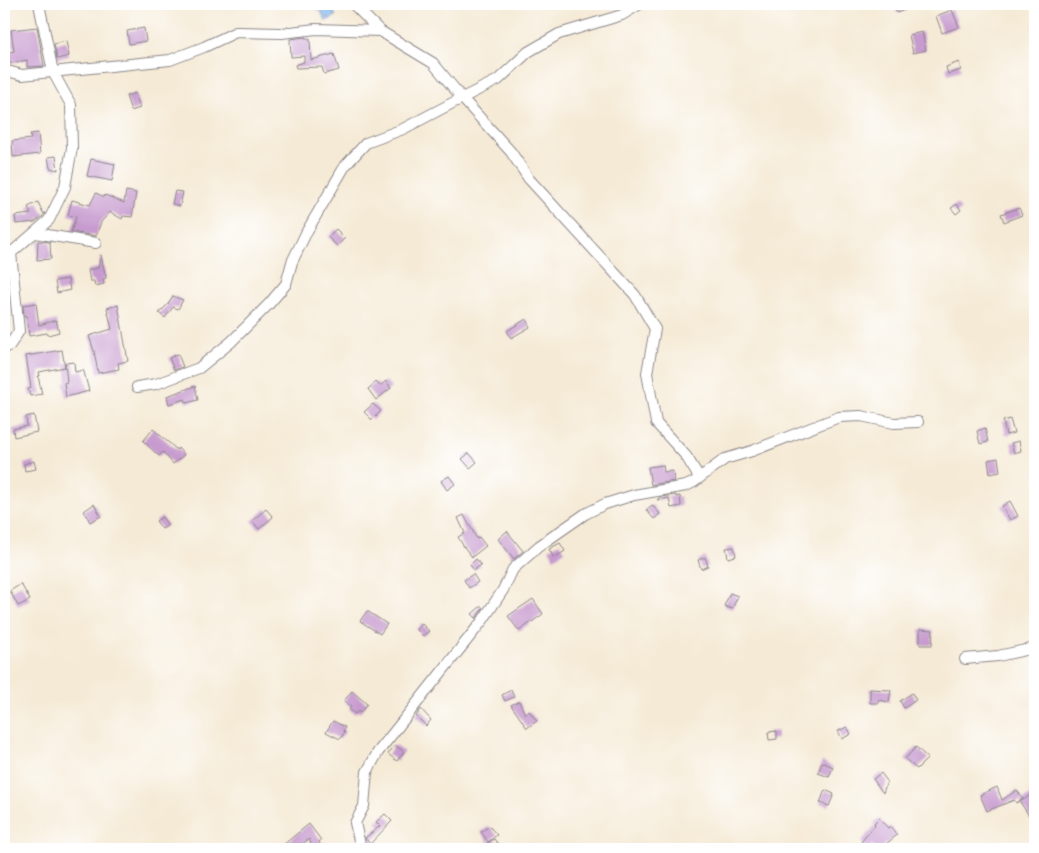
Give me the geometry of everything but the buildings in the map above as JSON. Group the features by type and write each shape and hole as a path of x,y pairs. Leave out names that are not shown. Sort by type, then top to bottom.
{"street":[{"path":"4,348 10,345 19,331 12,253 49,220 65,187 72,148 71,105 53,72 39,4"},
{"path":"353,4 380,32 433,63 511,152 529,179 635,295 655,329 647,373 656,423 686,456 699,477"},
{"path":"137,387 156,384 199,368 231,342 268,304 286,284 292,262 307,231 345,166 366,143 403,129 498,80 528,52 560,34 622,16 640,4"},
{"path":"4,70 22,74 170,60 236,32 282,33 316,29 380,32"},
{"path":"35,233 96,242"},
{"path":"361,849 355,823 364,806 367,772 374,758 483,620 513,569 539,546 565,527 605,504 634,495 686,486 725,459 752,451 839,417 861,416 878,418 894,423 918,422"},
{"path":"966,659 998,656 1035,648"}],"water":[{"path":"329,4 336,16 326,21 315,5"}]}
